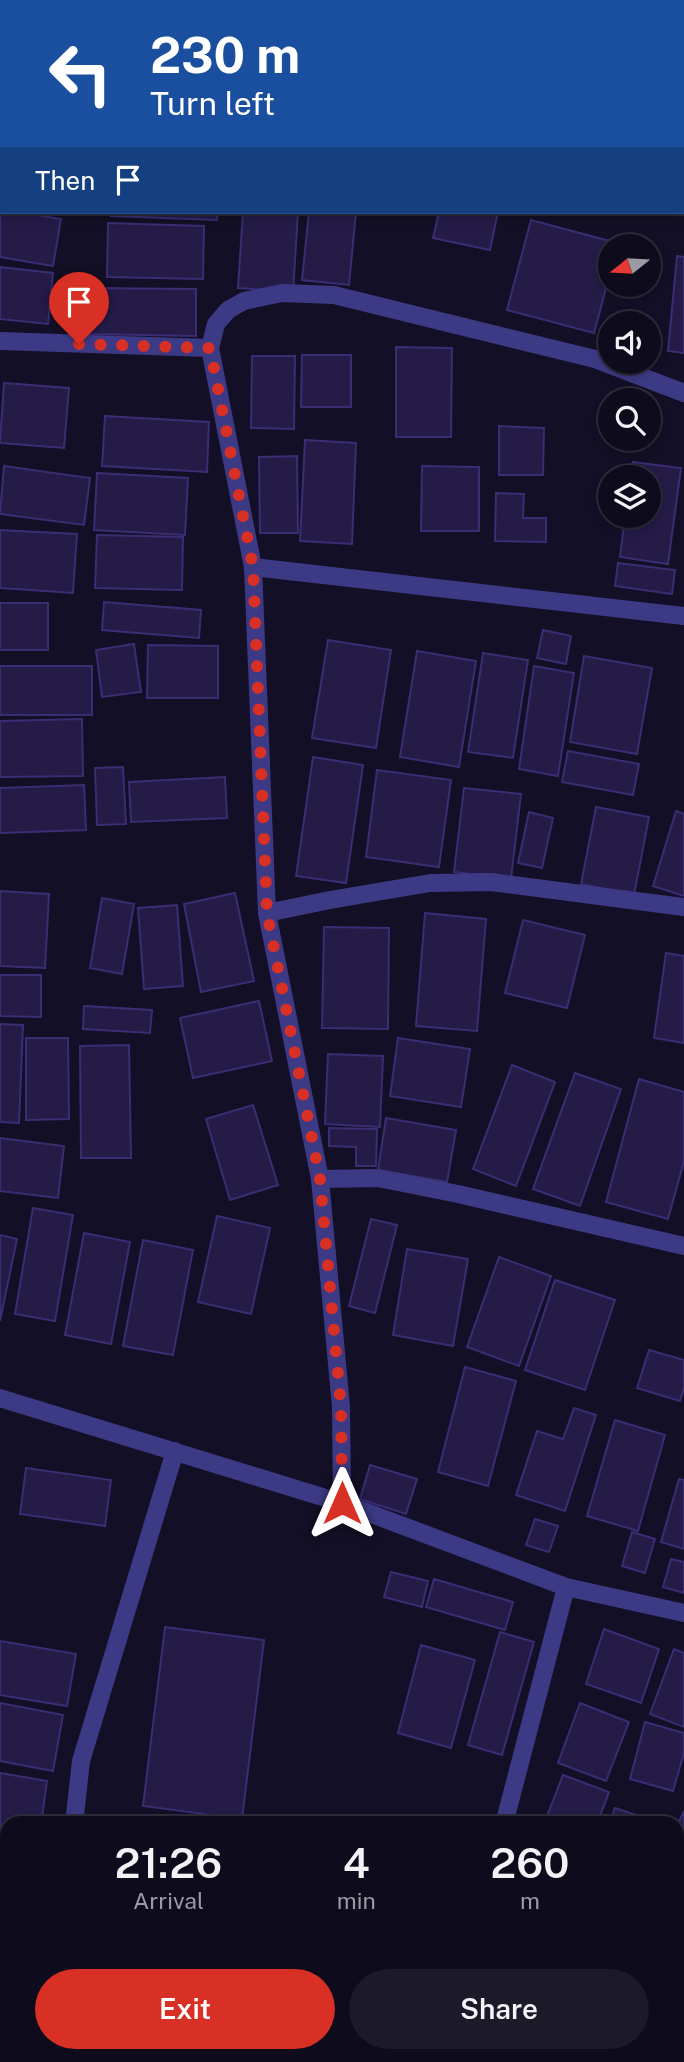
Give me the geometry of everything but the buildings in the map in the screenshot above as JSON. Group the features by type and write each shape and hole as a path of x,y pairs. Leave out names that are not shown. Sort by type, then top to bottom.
{"street":[{"path":"342,1503 341,1407 320,1179 267,913 253,567 210,348 216,324 228,310 244,301 282,293 334,296 595,359 684,393"},
{"path":"0,341 210,348"},
{"path":"253,567 684,616"},
{"path":"267,913 418,885 491,882 684,907"},
{"path":"320,1179 378,1178 684,1246"},
{"path":"0,1398 342,1503 566,1587 684,1613"},
{"path":"75,1816 81,1761 175,1451"},
{"path":"506,1816 566,1587"}],"route":[{"path":"79,344 210,348 253,567 267,913 320,1179 341,1407 342,1503"}]}
